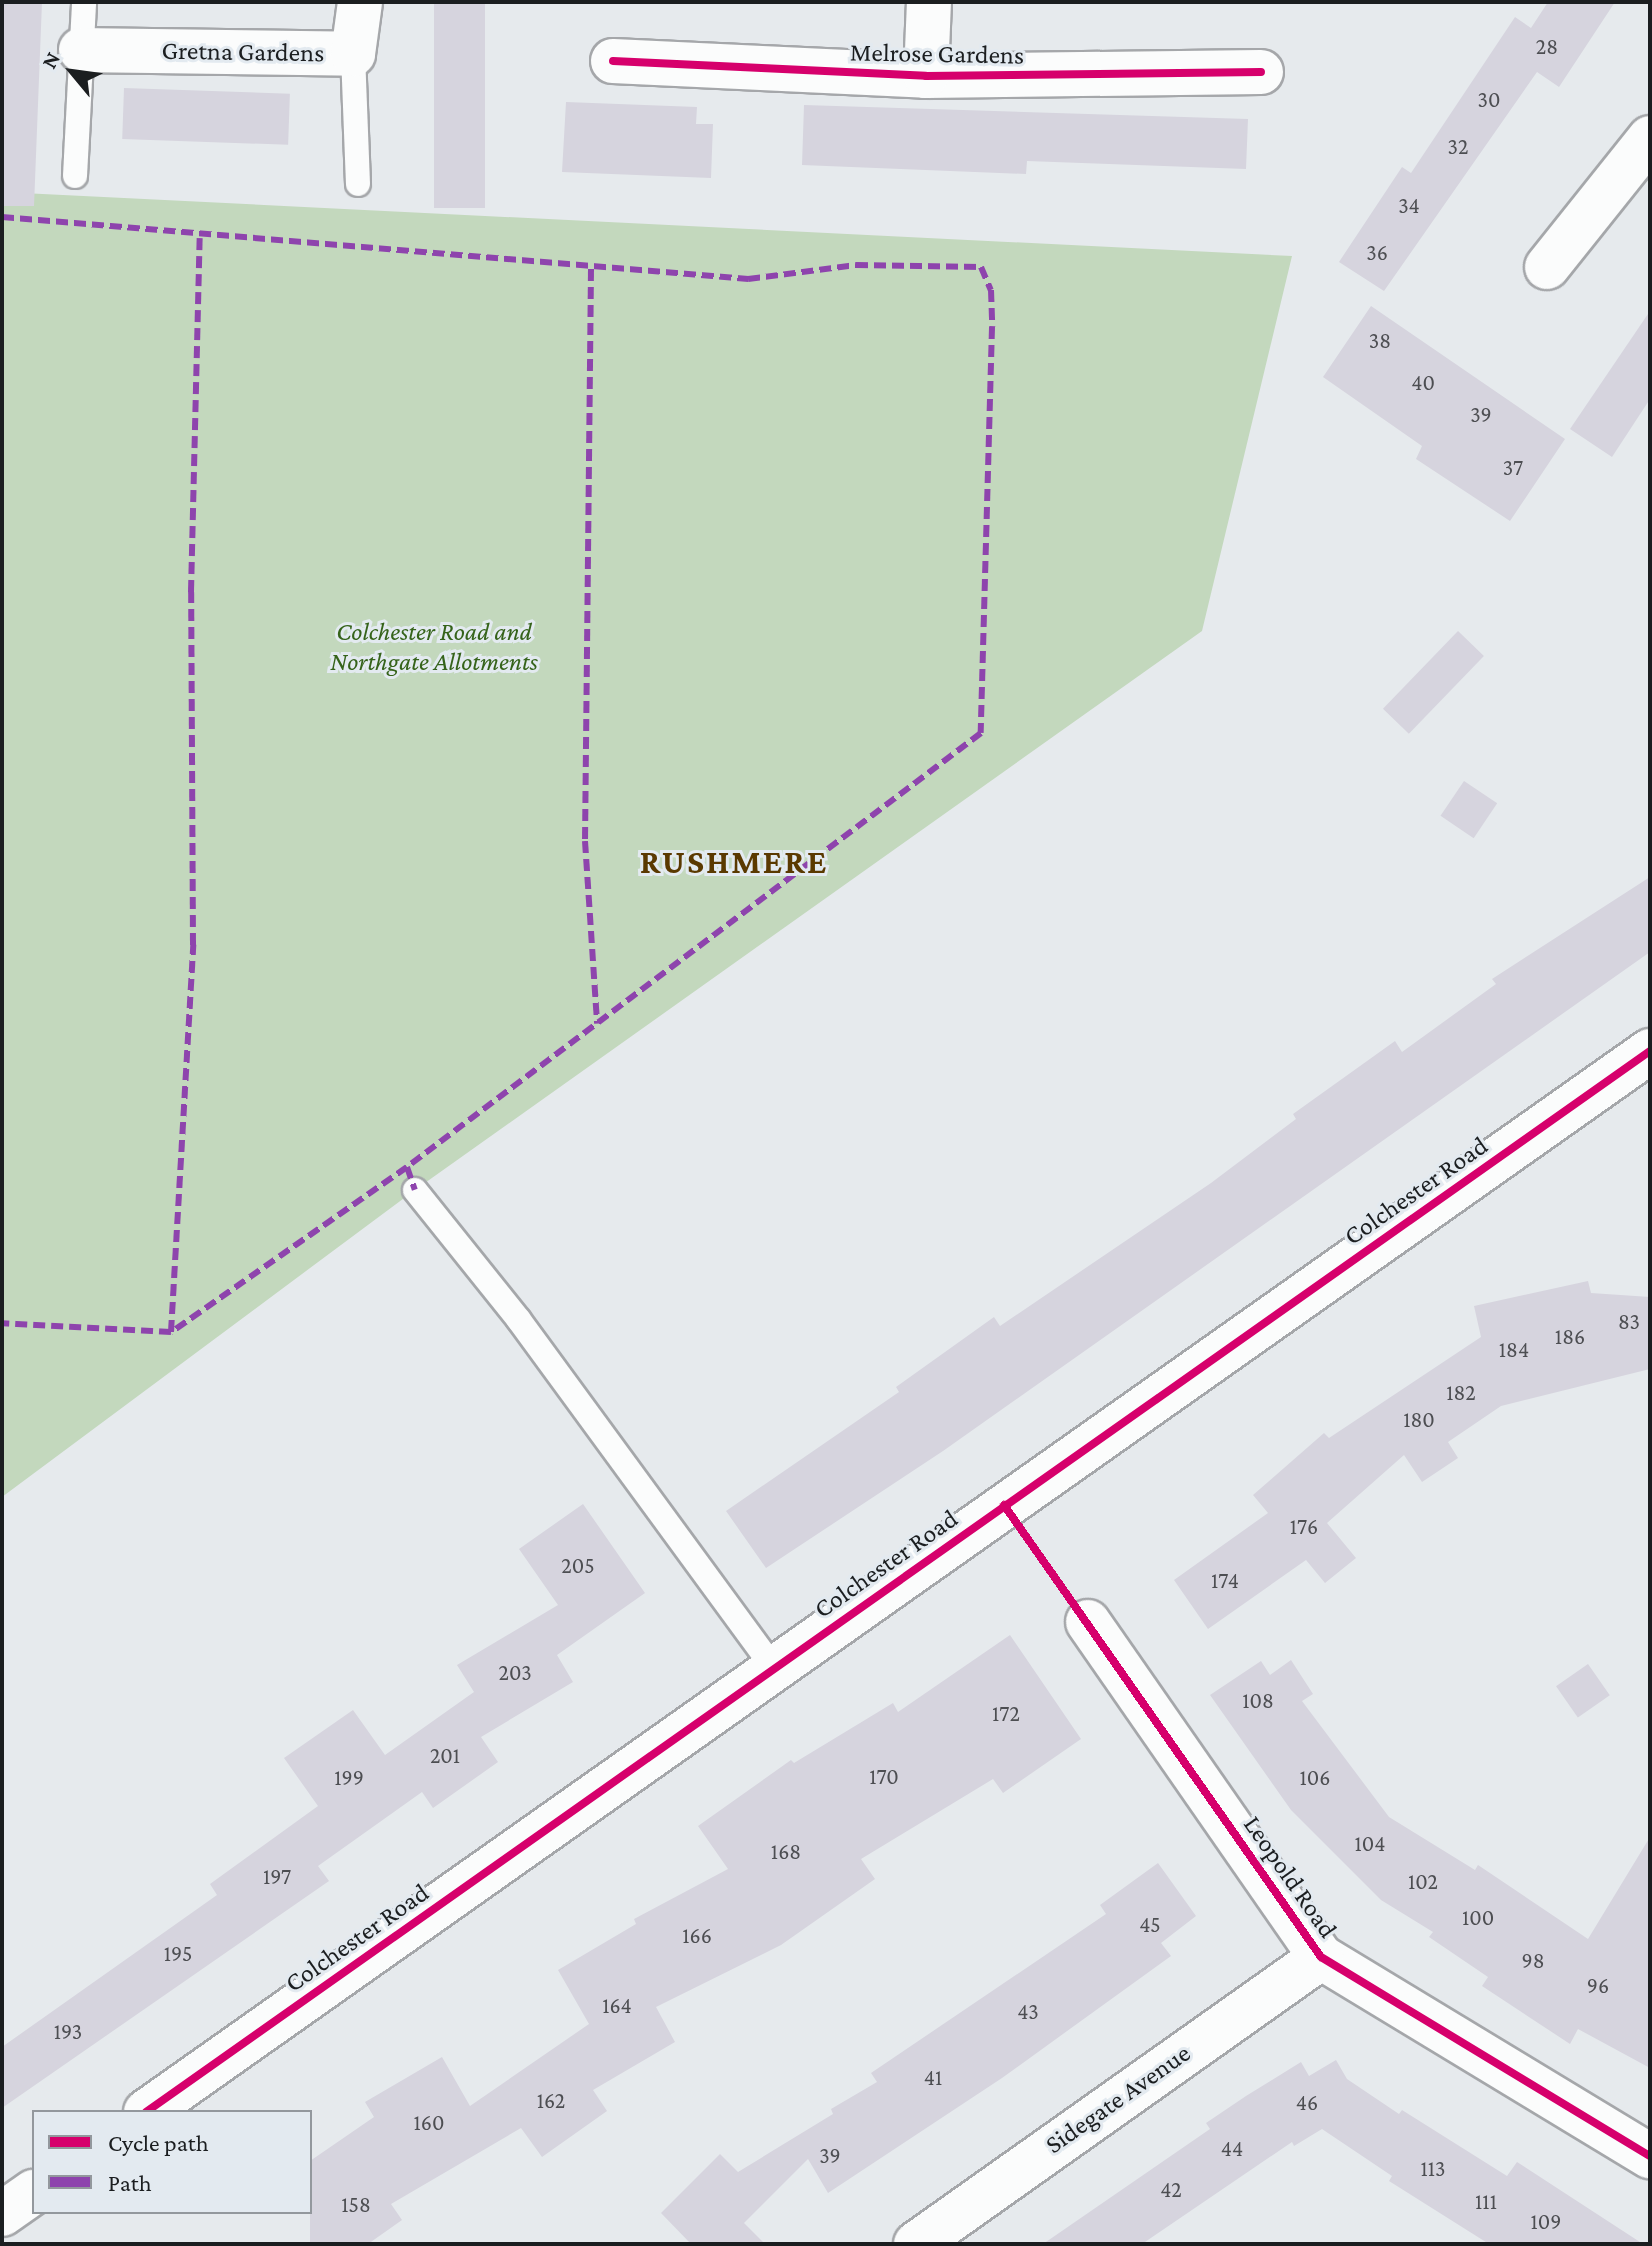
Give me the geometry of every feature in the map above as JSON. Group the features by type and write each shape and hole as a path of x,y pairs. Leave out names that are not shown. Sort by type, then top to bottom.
{"street":[{"name":"Gretna Gardens","path":"81,50 353,54 360,2"},
{"name":"Melrose Gardens","path":"926,76 929,2"},
{"name":"Melrose Gardens","path":"613,61 926,76 1261,72"},
{"path":"1547,267 1650,138"},
{"name":"Colchester Road","path":"149,2110 1650,1051"},
{"name":"Leopold Road","path":"1088,1622 1321,1957 1650,2156"},
{"name":"Sidegate Avenue","path":"916,2244 1321,1957"},
{"path":"2,2214 32,2193"}],"lane":[{"path":"75,176 84,2"},
{"path":"353,54 358,184"},
{"path":"415,1190 519,1320 773,1667"}],"green space":[{"name":"Colchester Road and Northgate Allotments","path":"2,192 1292,256 1202,631 415,1190 2,1497"}],"building":[{"path":"2,2 42,2 34,206 2,206"},
{"path":"434,2 485,2 485,208 434,208"},
{"path":"1548,2 1615,2 1559,87 1537,72 1384,291 1339,262 1402,167 1411,173 1515,17 1531,28"},
{"path":"124,88 290,94 288,145 122,139"},
{"path":"566,102 697,107 696,124 713,124 711,178 562,172"},
{"path":"804,105 1248,119 1246,169 1027,161 1026,174 802,165"},
{"path":"1371,306 1565,439 1510,521 1416,459 1422,446 1323,377"},
{"path":"1650,311 1650,399 1612,457 1570,429"},
{"path":"1458,631 1484,656 1409,734 1383,709"},
{"path":"1464,781 1497,803 1474,838 1441,816"},
{"path":"1650,877 1650,952 943,1451 766,1568 726,1511 899,1392 896,1387 994,1317 1000,1326 1211,1183 1296,1119 1293,1114 1395,1041 1402,1052 1496,984 1492,979"},
{"path":"1588,1281 1591,1293 1650,1297 1650,1369 1501,1406 1448,1442 1458,1458 1422,1482 1404,1455 1327,1523 1356,1558 1325,1583 1306,1560 1208,1629 1174,1580 1268,1513 1253,1495 1324,1433 1329,1438 1481,1337 1474,1306"},
{"path":"583,1504 645,1593 557,1655 573,1682 481,1737 498,1762 433,1808 422,1792 318,1866 329,1881 2,2108 2,2047 217,1895 210,1884 318,1806 284,1758 353,1710 385,1755 474,1692 457,1665 558,1605 519,1549"},
{"path":"1010,1635 1081,1739 1003,1793 993,1779 861,1859 875,1879 781,1945 656,2007 675,2042 593,2090 607,2111 542,2157 521,2128 391,2204 402,2220 368,2244 310,2244 312,2160 374,2117 365,2102 442,2057 470,2106 589,2024 558,1970 636,1924 634,1919 728,1869 698,1826 791,1760 794,1763 893,1703 898,1712"},
{"path":"1291,1660 1313,1694 1302,1701 1389,1817 1475,1870 1478,1865 1588,1939 1650,1837 1650,2068 1578,2029 1570,2044 1482,1986 1488,1977 1429,1937 1433,1932 1381,1900 1291,1810 1210,1695 1261,1661 1270,1675"},
{"path":"1588,1664 1610,1695 1578,1717 1556,1686"},
{"path":"1158,1863 1196,1916 1161,1943 1171,1956 1002,2078 828,2193 808,2159 744,2223 765,2244 691,2244 661,2213 720,2154 738,2172 833,2114 831,2109 877,2082 871,2073 1106,1914 1100,1905"},
{"path":"1336,2060 1347,2079 1399,2114 1402,2110 1507,2176 1517,2162 1643,2244 1489,2244 1389,2181 1392,2176 1322,2129 1294,2146 1292,2142 1142,2244 1043,2244 1210,2129 1206,2123 1246,2096 1301,2062 1309,2076"}],"marked path":[{"path":"2,217 748,279 856,265 981,267 991,290 992,327 981,733 407,1167 171,1332 2,1323"},
{"path":"171,1332 193,945 191,592 200,235"},
{"path":"591,269 585,841 597,1024"},
{"path":"407,1167 415,1190"}],"cycle path":[{"path":"613,61 926,76 1261,72"},
{"path":"149,2110 1650,1051"},
{"path":"1004,1505 1321,1957 1650,2156"}],"district":[{"name":"RUSHMERE","path":"734,862"}]}
